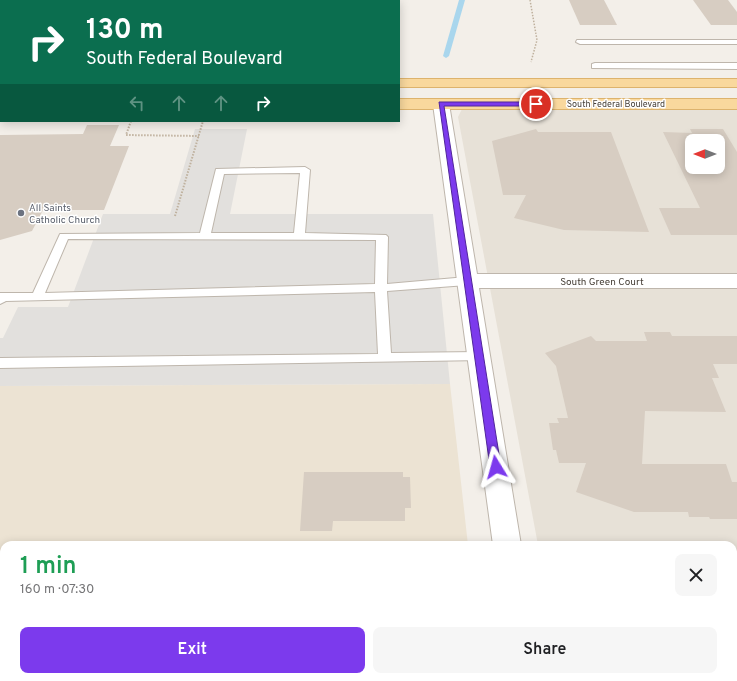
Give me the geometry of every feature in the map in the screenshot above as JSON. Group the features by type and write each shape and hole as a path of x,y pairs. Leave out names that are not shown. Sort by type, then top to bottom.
{"main road":[{"path":"400,83 737,83"},
{"path":"441,104 444,94 451,90 588,88 647,83"},
{"name":"South Federal Boulevard","path":"400,104 737,104"}],"street":[{"path":"441,104 506,541"},
{"name":"South Green Court","path":"467,281 737,281"}],"lane":[{"path":"580,42 737,42"},
{"path":"595,66 737,66"},
{"path":"641,66 647,83"},
{"path":"701,66 713,83"},
{"path":"205,236 220,171 305,170 299,236"},
{"path":"37,297 64,236 169,235 382,237 381,288 385,357"},
{"path":"0,300 1,297 381,288 467,281"},
{"path":"0,363 479,357"}],"path":[{"path":"530,0 537,40 530,66"},
{"path":"132,122 126,135 199,136"},
{"path":"169,235 203,122"}],"shaded area":[{"path":"470,107 737,107 737,541 537,541 458,117 462,109"},
{"path":"195,129 247,129 230,214 433,214 450,384 0,386 0,338 3,338 18,307 68,307 103,214 170,214"},
{"path":"450,384 468,541 0,541 0,386"}],"building":[{"path":"569,0 604,0 617,25 580,25"},
{"path":"693,0 728,0 737,12 737,25 711,25"},
{"path":"87,125 119,125 110,146 129,146 104,210 43,210 32,231 0,240 0,135 83,134"},
{"path":"536,129 538,132 611,132 649,232 564,230 514,218 526,195 503,195 492,141"},
{"path":"690,129 723,129 737,152 737,235 671,235 659,208 700,208 663,132 692,133"},
{"path":"644,332 670,332 672,336 737,336 737,364 713,364 719,378 712,378 726,412 645,411 642,464 726,464 732,482 737,482 737,519 689,517 688,512 634,512 576,492 586,463 559,463 556,450 553,450 549,423 559,423 557,418 568,418 556,366 545,353 591,336 596,341 647,341"},
{"path":"304,472 403,472 403,477 410,477 411,508 405,508 405,521 333,521 332,531 300,531"}],"waterway":[{"path":"446,56 462,0"}],"place":[{"name":"All Saints Catholic Church","path":"21,213"}],"route":[{"path":"496,467 441,104 536,104"}]}
